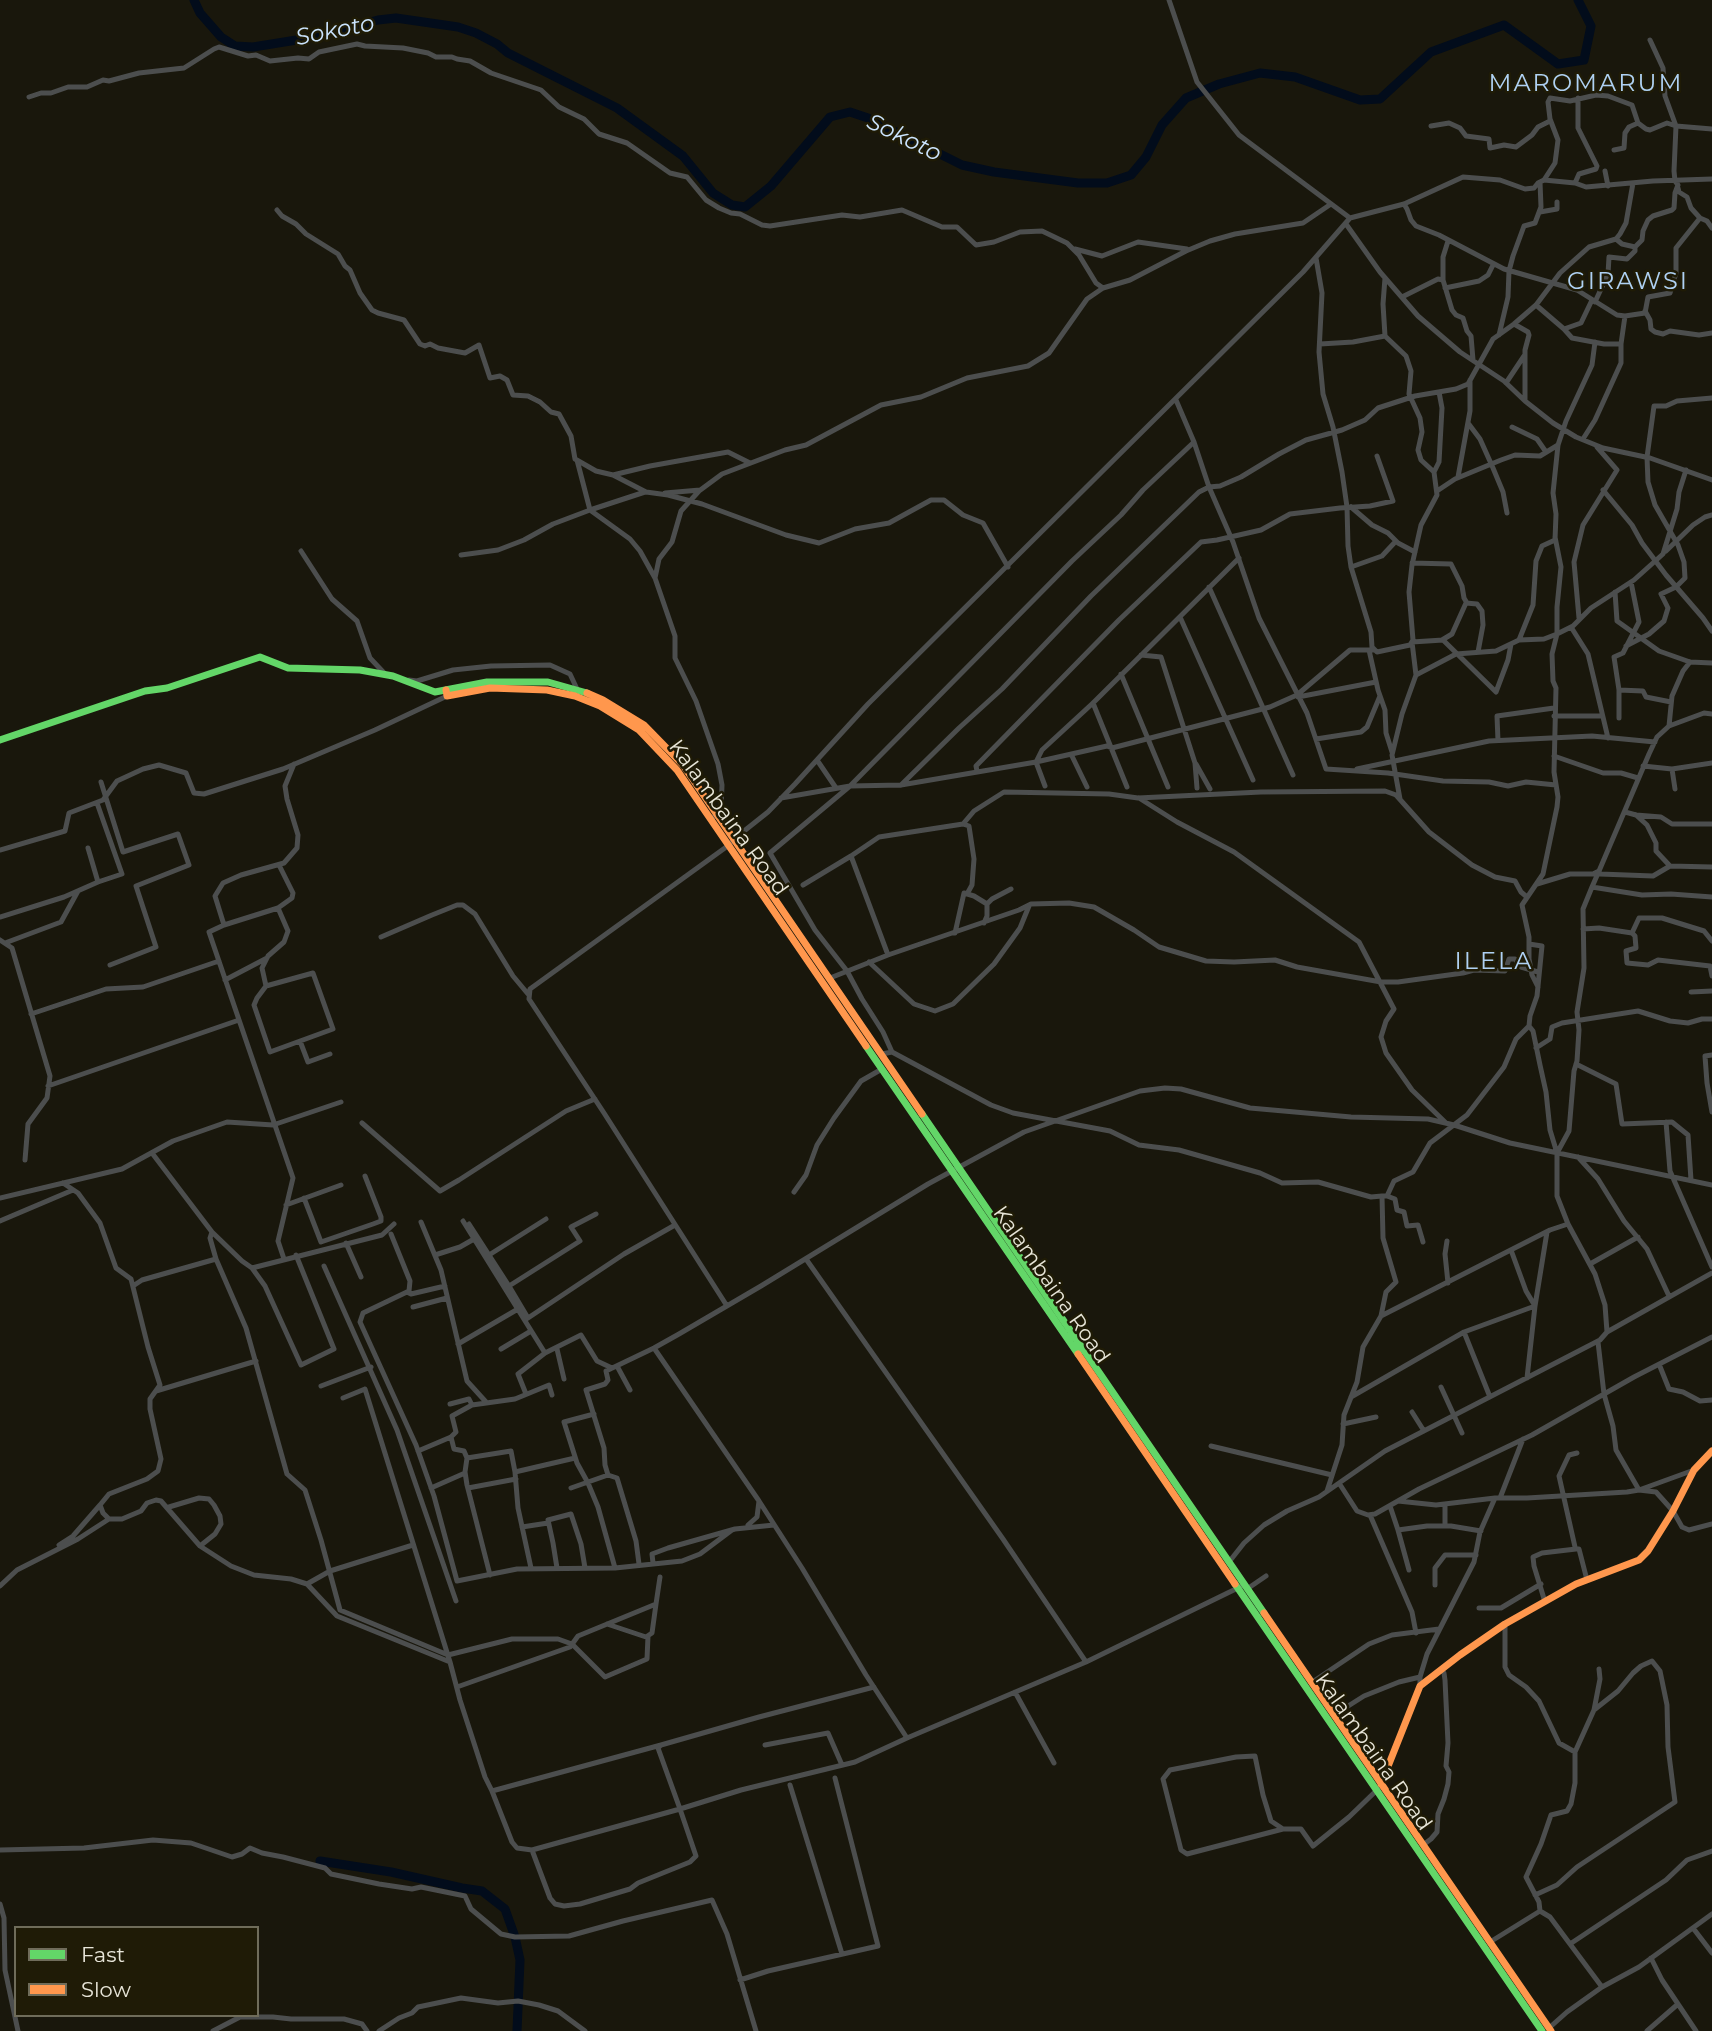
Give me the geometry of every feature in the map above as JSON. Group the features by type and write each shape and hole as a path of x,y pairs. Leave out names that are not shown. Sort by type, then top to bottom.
{"main road":[{"path":"0,740 145,691 167,688 260,657 288,668 360,670 386,675 435,692 446,693 467,685 506,681 548,682 577,688 603,699 644,724 683,765 714,817"},
{"name":"Kalambaina Road","path":"446,693 490,688 547,690 575,696 600,706 639,730 677,770 714,817 951,1172 1548,2030"},
{"path":"731,842 830,978 960,1167 1229,1562 1243,1588 1334,1715 1379,1787 1423,1844 1548,2030"},
{"path":"1379,1787 1420,1682 1505,1624 1587,1580 1639,1560 1648,1551 1673,1511 1694,1470 1712,1451"}],"street":[{"path":"1170,0 1197,82 1222,114 1239,135 1331,204 1348,221 1385,278 1438,335 1506,383 1564,431 1595,444 1647,457 1712,480"},
{"path":"1650,40 1663,68 1665,96 1676,126 1679,192 1712,228"},
{"path":"29,97 68,87 87,87 103,80 139,73 184,68 219,47 270,61 309,59 319,52 358,44 403,48 436,57 470,61 491,73 541,90 559,107 584,118 599,134 627,144 670,173 687,177 706,200 719,208 740,214 762,225 842,215 860,217 902,210 942,227 957,227 976,245 994,242 1020,232 1042,231 1067,243 1079,255 1096,283 1103,288"},
{"path":"528,994 530,989 731,842 781,799 868,704 1176,400 1316,258 1348,221 1404,204 1463,177 1500,180 1525,189 1534,188 1542,181 1556,158 1558,140 1550,121 1550,98 1570,101 1603,96 1632,105 1638,123 1650,130 1667,124 1712,129"},
{"path":"1575,183 1579,174 1596,169 1597,166 1578,128 1578,98"},
{"path":"1432,126 1448,123 1460,128 1466,136 1489,139 1490,148 1504,145 1516,147 1538,127 1550,121"},
{"path":"1614,150 1624,148 1625,133 1629,127 1638,123"},
{"path":"1605,171 1608,186"},
{"path":"1542,181 1575,183 1586,187 1712,179"},
{"path":"1499,335 1508,297 1509,271 1524,226 1535,223 1540,212 1542,181"},
{"path":"1458,477 1470,411 1470,380 1476,362 1493,339 1536,305 1560,273 1589,247 1616,239 1626,223 1633,183"},
{"path":"1564,329 1581,323 1608,274 1609,257 1627,259 1642,240 1648,220 1672,210 1677,183"},
{"path":"1540,212 1557,209 1557,202"},
{"path":"655,578 659,559 672,542 681,511 700,490 722,474 785,450 806,445 881,405 921,397 967,378 1028,366 1049,353 1087,299 1103,288 1130,281 1189,250 1235,234 1303,223 1331,204"},
{"path":"1404,204 1416,226 1439,235 1493,265 1534,279 1577,289 1616,315 1625,317 1645,311"},
{"path":"277,210 306,234 338,254 372,310 404,320 425,346 430,344 465,353 480,345 490,378 499,376 507,380 513,395 528,396 551,412 559,414 570,436 590,510 630,539 655,578 675,636 674,658 696,701 718,764 722,785 721,811 714,817"},
{"path":"1700,218 1676,248 1676,272 1670,293 1648,297 1645,311 1651,329 1655,332 1699,335 1712,333"},
{"path":"1616,239 1622,244 1635,247"},
{"path":"1448,241 1443,257 1443,280 1452,310 1463,318 1471,336 1476,362"},
{"path":"1072,248 1102,256 1138,242 1189,250"},
{"path":"1316,258 1322,308 1320,366 1324,394 1349,507 1348,547 1351,567 1372,650 1376,682 1385,710 1386,733 1397,774 1400,799"},
{"path":"1445,288 1479,282 1488,275 1493,265"},
{"path":"1385,278 1385,336 1406,356 1410,371 1409,394 1420,418 1422,432 1418,450 1421,460 1434,472"},
{"path":"1402,297 1438,279 1443,280"},
{"path":"1536,305 1572,338 1621,344"},
{"path":"1583,439 1595,420 1621,363 1625,317"},
{"path":"1514,324 1529,335 1525,353 1525,401"},
{"path":"1320,344 1385,336"},
{"path":"1594,342 1592,365 1558,445 1553,493 1555,537 1561,567 1557,634 1552,654 1553,681 1556,688 1554,712 1558,797 1543,874 1522,905 1538,987 1529,1026 1546,1092 1550,1130 1557,1153 1556,1196 1595,1274 1605,1305 1607,1332"},
{"path":"1506,383 1525,353"},
{"path":"901,785 1199,492 1209,486 1220,486 1241,477 1306,440 1334,433 1366,420 1378,408 1411,397 1455,389 1468,384 1470,380"},
{"path":"1393,758 1402,714 1416,675 1409,592 1412,563 1421,525 1437,495 1434,472 1439,462 1442,408 1439,392"},
{"path":"1626,646 1642,638 1664,621 1668,607 1661,594 1676,587 1685,578 1684,562 1676,541 1655,505 1648,482 1647,457 1654,405 1666,406 1677,401 1712,398"},
{"path":"1176,400 1239,558 1259,618 1307,713 1326,769 1397,774 1443,781 1489,782 1508,786 1526,782 1556,785"},
{"path":"1468,423 1480,439 1491,464 1503,492 1507,513"},
{"path":"1512,427 1537,439 1546,453"},
{"path":"1194,442 1143,490 850,786 770,853 816,929 847,971 892,1052 1000,1109 1114,1132 1139,1145 1185,1152 1282,1182 1318,1182 1371,1198 1384,1196 1395,1199 1397,1210 1404,1212 1407,1226 1418,1225 1423,1242"},
{"path":"1579,619 1574,562 1583,525 1617,470 1595,444"},
{"path":"1437,491 1458,477 1491,464 1515,455 1540,456 1558,445"},
{"path":"613,475 728,452 750,463"},
{"path":"977,771 976,766 1201,542 1261,530 1290,514 1370,506 1393,500 1377,456"},
{"path":"577,460 646,492 690,501 786,535 819,543 855,529 889,523 931,500 944,500 963,515 983,523 1008,567"},
{"path":"1663,553 1686,470"},
{"path":"659,494 700,490"},
{"path":"1603,490 1712,631"},
{"path":"461,555 498,550 553,524 646,492"},
{"path":"1349,507 1415,552"},
{"path":"1416,675 1459,653 1496,651 1519,640 1544,639 1571,627 1591,608 1657,561 1693,525 1712,515"},
{"path":"1519,640 1533,605 1536,561 1542,546 1555,540 1555,537"},
{"path":"1351,567 1382,556 1396,541"},
{"path":"301,551 332,598 356,621 370,658 386,675"},
{"path":"1045,786 1036,762 1042,750 1239,558"},
{"path":"1412,563 1451,564 1467,603"},
{"path":"1619,718 1619,690 1614,657 1623,653 1639,622 1630,582"},
{"path":"1209,587 1293,775"},
{"path":"1615,592 1617,621 1659,651 1690,663 1712,663"},
{"path":"1298,696 1350,650 1377,652 1412,642 1442,640 1452,634 1467,603"},
{"path":"1467,603 1477,604 1482,611 1483,625 1478,652"},
{"path":"1180,617 1253,780"},
{"path":"1571,627 1588,654 1608,738"},
{"path":"1442,640 1459,653 1496,692 1511,644"},
{"path":"1141,654 1161,657 1186,729 1195,762 1197,788"},
{"path":"1670,726 1671,702 1677,684 1690,663"},
{"path":"399,679 417,681 453,670 492,666 550,665 570,674 577,688"},
{"path":"1121,674 1168,787"},
{"path":"781,799 850,786 901,785 1036,762 1107,746 1112,748 1264,709 1298,696 1376,682"},
{"path":"1619,690 1643,691 1646,697 1671,702"},
{"path":"0,850 65,831 69,813 103,800 117,781 143,769 159,765 186,773 194,793 204,794 294,764 374,730 446,693"},
{"path":"1316,739 1361,732 1367,727 1380,696"},
{"path":"1093,703 1127,787"},
{"path":"1498,741 1497,716 1554,712 1602,716"},
{"path":"1557,1153 1569,1131 1576,1064 1577,1012 1584,968 1583,909 1657,737 1670,726 1704,713 1712,714"},
{"path":"1349,770 1393,758 1498,741 1592,736 1655,743"},
{"path":"1071,754 1087,787"},
{"path":"1555,755 1603,773 1621,773 1638,778"},
{"path":"817,760 836,788"},
{"path":"1195,762 1210,789"},
{"path":"224,925 215,896 223,883 284,863 297,848 298,835 286,799 285,786 294,764"},
{"path":"1643,766 1672,769 1712,764"},
{"path":"1672,769 1675,789"},
{"path":"101,782 123,852 178,834 189,865 136,886 156,947 110,965"},
{"path":"963,824 974,811 1004,792 1110,794 1138,798 1261,792 1385,791 1396,795 1429,832 1461,857 1495,877 1515,881 1527,897"},
{"path":"1138,798 1234,852 1359,942 1394,1009 1385,1021 1381,1037 1386,1053 1404,1081 1446,1123"},
{"path":"0,917 122,874 97,803"},
{"path":"1625,812 1647,824 1656,843 1656,851 1671,866"},
{"path":"1636,816 1661,817 1672,824 1712,824"},
{"path":"803,886 879,837 963,824 969,826 974,859 972,885 967,894 964,893 955,933"},
{"path":"88,848 98,882"},
{"path":"851,856 888,955"},
{"path":"279,865 293,892 292,898 278,908 209,932 293,1178 278,1241 284,1259"},
{"path":"1599,871 1600,874 1653,876 1671,866 1712,867"},
{"path":"1537,884 1570,874 1593,874 1599,871"},
{"path":"1592,887 1642,894 1712,897"},
{"path":"984,923 987,904 992,898 1011,889"},
{"path":"3,941 61,922 78,891"},
{"path":"967,894 987,904"},
{"path":"830,978 1030,905 1069,903 1094,907 1159,947 1206,961 1275,960 1297,967 1381,982 1398,982 1475,970 1505,971 1509,959 1515,959 1521,967 1535,971"},
{"path":"381,937 457,905 463,905 475,914 727,1306"},
{"path":"869,962 914,1004 935,1011 953,1004 995,964 1020,928 1030,905"},
{"path":"225,980 267,958 284,942 288,931 278,908"},
{"path":"1632,933 1639,918 1662,918 1704,931 1712,941"},
{"path":"1583,929 1632,933 1635,936 1636,948 1626,951 1627,963 1648,965 1658,960 1710,966 1712,976"},
{"path":"3,941 12,948 50,1076 47,1098 27,1124 25,1160"},
{"path":"1529,944 1542,946 1535,971"},
{"path":"266,986 262,968 267,958"},
{"path":"32,1014 106,989 143,987 219,961"},
{"path":"313,973 333,1029 270,1052 254,1005 266,986 313,973"},
{"path":"1691,992 1712,991"},
{"path":"1536,1048 1550,1038 1552,1027 1562,1023 1638,1011 1670,1021 1688,1023 1712,1019"},
{"path":"48,1086 239,1020"},
{"path":"1327,1491 1342,1445 1344,1415 1357,1382 1363,1347 1381,1316 1386,1292 1396,1282 1383,1238 1384,1196 1394,1181 1413,1172 1430,1143 1467,1115 1504,1067 1516,1039 1529,1026"},
{"path":"300,1041 308,1062 330,1054"},
{"path":"882,1054 892,1052"},
{"path":"1712,1055 1706,1056 1712,1112"},
{"path":"1576,1064 1616,1084 1622,1124 1672,1122 1688,1135 1691,1180"},
{"path":"794,1192 806,1175 817,1144 834,1118 861,1081 882,1069"},
{"path":"608,1475 604,1448 586,1390 605,1384 608,1380 606,1371 654,1348 853,1229 1024,1132 1140,1091 1181,1089 1250,1108 1351,1117 1428,1119 1510,1143 1711,1185 1712,1176"},
{"path":"362,1123 440,1191 566,1111 595,1098"},
{"path":"0,1198 122,1169 173,1141 227,1122 275,1125 341,1102"},
{"path":"1667,1122 1670,1171 1712,1267"},
{"path":"152,1153 212,1232 252,1268 265,1286 301,1365 334,1349 296,1255"},
{"path":"1578,1157 1598,1179 1624,1221 1647,1249 1669,1296"},
{"path":"304,1198 321,1242 357,1230 381,1220 365,1176"},
{"path":"45,1555 73,1536 109,1494 147,1479 158,1471 161,1459 150,1409 150,1399 160,1385 131,1279 116,1268 100,1223 78,1193 64,1183"},
{"path":"286,1205 341,1185"},
{"path":"0,1221 73,1190"},
{"path":"509,1286 580,1241 571,1227 596,1214"},
{"path":"489,1255 546,1219"},
{"path":"421,1222 441,1270 467,1381 486,1402"},
{"path":"545,1353 466,1223 528,1318 624,1254 675,1224"},
{"path":"252,1268 382,1235 394,1224"},
{"path":"1381,1316 1568,1224"},
{"path":"212,1232 210,1238 216,1259 246,1328 287,1474 305,1490 340,1610 449,1658"},
{"path":"1527,1378 1547,1232"},
{"path":"391,1234 410,1281 409,1291 363,1313 360,1322 418,1451 457,1581 531,1569 615,1568 685,1560 700,1554 732,1530"},
{"path":"1590,1264 1638,1237"},
{"path":"435,1255 474,1239"},
{"path":"1447,1241 1445,1254 1448,1283"},
{"path":"346,1243 361,1277"},
{"path":"1511,1250 1526,1291 1535,1306"},
{"path":"133,1286 142,1280 216,1259"},
{"path":"806,1259 1086,1662"},
{"path":"324,1266 397,1430 456,1601"},
{"path":"1229,1562 1244,1543 1275,1517 1311,1501 1385,1451 1598,1342 1607,1332 1712,1273"},
{"path":"407,1292 411,1294 445,1286"},
{"path":"413,1307 447,1298"},
{"path":"1351,1397 1464,1332 1535,1306"},
{"path":"458,1343 518,1309"},
{"path":"501,1349 531,1331"},
{"path":"1464,1332 1490,1397"},
{"path":"526,1394 517,1374 545,1353 581,1335 597,1361 614,1367 630,1390"},
{"path":"1339,1483 1357,1511 1370,1515 1523,1439 1712,1337"},
{"path":"1598,1342 1604,1394 1616,1450 1639,1490"},
{"path":"654,1348 759,1501 908,1738"},
{"path":"557,1349 564,1379"},
{"path":"156,1391 256,1361"},
{"path":"1659,1364 1669,1389 1683,1392 1700,1401 1712,1400"},
{"path":"321,1385 371,1367"},
{"path":"418,1451 451,1437 456,1432 452,1416 472,1405 504,1401 549,1385 552,1395"},
{"path":"1441,1387 1462,1433"},
{"path":"342,1398 365,1389 485,1777 504,1826 517,1848 532,1850 741,1790 855,1762 1086,1662 1266,1576"},
{"path":"450,1404 469,1399 472,1405"},
{"path":"1412,1412 1424,1432"},
{"path":"594,1414 564,1422 575,1458 598,1507 615,1568"},
{"path":"1343,1424 1376,1417"},
{"path":"451,1437 454,1449 464,1451 467,1458 465,1473 490,1575"},
{"path":"1334,1715 1376,1691 1399,1682 1420,1682 1427,1654 1469,1573 1481,1531 1523,1439"},
{"path":"1211,1446 1332,1475"},
{"path":"467,1458 511,1451 531,1569"},
{"path":"1577,1453 1569,1455 1559,1476 1576,1549 1579,1549 1587,1580"},
{"path":"515,1472 575,1458"},
{"path":"1639,1490 1694,1470"},
{"path":"431,1488 465,1473"},
{"path":"571,1488 608,1475 617,1478 636,1541 639,1564"},
{"path":"468,1488 516,1479"},
{"path":"1398,1501 1446,1505 1498,1498 1639,1490 1656,1492 1673,1511 1682,1527 1689,1530 1712,1524"},
{"path":"169,1507 199,1498 209,1499 214,1505 221,1524 215,1535 200,1546"},
{"path":"0,1586 17,1570 78,1539 108,1519 132,1516 141,1511 147,1503 156,1500 169,1507 200,1546 231,1566 254,1575 291,1579 307,1584 337,1616 449,1658 512,1639 558,1639 572,1644 605,1677 646,1659 660,1577"},
{"path":"745,1527 757,1517 759,1501"},
{"path":"100,1505 108,1519"},
{"path":"1446,1505 1446,1526"},
{"path":"1390,1506 1409,1570"},
{"path":"522,1527 548,1523 548,1520 571,1514 581,1544 585,1568"},
{"path":"1370,1515 1412,1612 1416,1633"},
{"path":"548,1523 557,1568"},
{"path":"653,1563 652,1554 732,1530 774,1525"},
{"path":"1398,1530 1446,1526 1481,1531"},
{"path":"307,1584 330,1571 413,1545"},
{"path":"1545,1602 1533,1557 1542,1553 1576,1549"},
{"path":"1435,1585 1435,1568 1445,1555 1476,1555"},
{"path":"1479,1608 1501,1608 1541,1584"},
{"path":"457,1687 570,1647 578,1636 656,1604"},
{"path":"607,1624 648,1636"},
{"path":"1505,1624 1505,1667 1509,1675 1539,1701 1559,1743 1575,1752"},
{"path":"1311,1683 1369,1644 1392,1635 1439,1629"},
{"path":"1535,1895 1557,1885 1577,1867 1675,1802 1668,1747 1667,1705 1660,1671 1651,1661 1641,1666 1618,1691 1594,1710"},
{"path":"1540,1911 1539,1902 1526,1877 1551,1815 1567,1811 1571,1804 1575,1783 1575,1752 1594,1710 1600,1679 1599,1669"},
{"path":"1423,1844 1437,1832 1437,1814 1448,1784 1445,1681 1441,1670"},
{"path":"492,1791 874,1687"},
{"path":"1015,1692 1054,1763"},
{"path":"765,1745 828,1732 842,1765"},
{"path":"532,1850 550,1898 564,1906 630,1889 638,1883 690,1863 696,1856 658,1748 660,1745"},
{"path":"1283,1829 1271,1821 1255,1756 1236,1757 1170,1770 1163,1779 1181,1850 1187,1854 1283,1829 1301,1829 1314,1846 1379,1787"},
{"path":"740,1980 878,1946 835,1778"},
{"path":"790,1785 842,1954"},
{"path":"0,1850 84,1848 153,1840 191,1843 232,1857 250,1848 325,1868 331,1874 465,1896 471,1909 501,1934 516,1937 569,1936 712,1900 727,1934 756,2031"},
{"path":"1570,1944 1666,1880 1687,1860 1712,1852"},
{"path":"0,1904 4,1918 5,1970 14,2012"},
{"path":"1490,1942 1540,1911"},
{"path":"1540,1911 1550,1917 1602,1987"},
{"path":"1548,2030 1566,2012 1651,1958 1712,1914"},
{"path":"1693,1928 1712,1953"},
{"path":"1651,1958 1662,1980 1696,2031"},
{"path":"379,2031 418,2007 461,1998 498,2003 518,2001 539,2005 558,2011 585,2031"},
{"path":"1647,2031 1678,2004"},
{"path":"213,2031 240,2017 344,2019 362,2024 368,2031"}],"waterway":[{"name":"Sokoto","path":"194,0 200,13 221,37 235,46 253,47 309,38 396,18 458,27 476,33 508,53 617,108 683,156 713,193 732,205 745,207 771,186 830,117 850,112 868,118 962,165 1078,183 1107,183 1131,175 1146,157 1162,125 1186,98 1219,84 1260,73 1295,77 1360,100 1380,99 1431,52 1504,25 1558,64 1584,60 1591,26 1578,0"},
{"path":"320,1861 391,1872 482,1891 505,1909 520,1960 517,2031"}],"traffic: fast":[{"path":"0,740 145,691 167,688 260,657 288,668 360,670 393,676 435,692 487,682 548,682 587,693"},
{"path":"866,1046 1078,1354"},
{"path":"922,1114 1264,1613"},
{"path":"1235,1584 1542,2031"}],"traffic: slow":[{"path":"446,690 447,696 490,688 547,690 575,696 600,706 639,730 677,770 866,1046"},
{"path":"587,693 644,725 683,765 922,1114"},
{"path":"1078,1354 1235,1584"},
{"path":"1381,1784 1420,1686 1505,1624 1576,1584 1639,1560 1648,1551 1673,1511 1694,1470 1712,1451"},
{"path":"1264,1613 1551,2031"}],"district":[{"name":"MAROMARUM","path":"1586,84"},
{"name":"GIRAWSI","path":"1628,282"},
{"name":"ILELA","path":"1494,962"}]}
